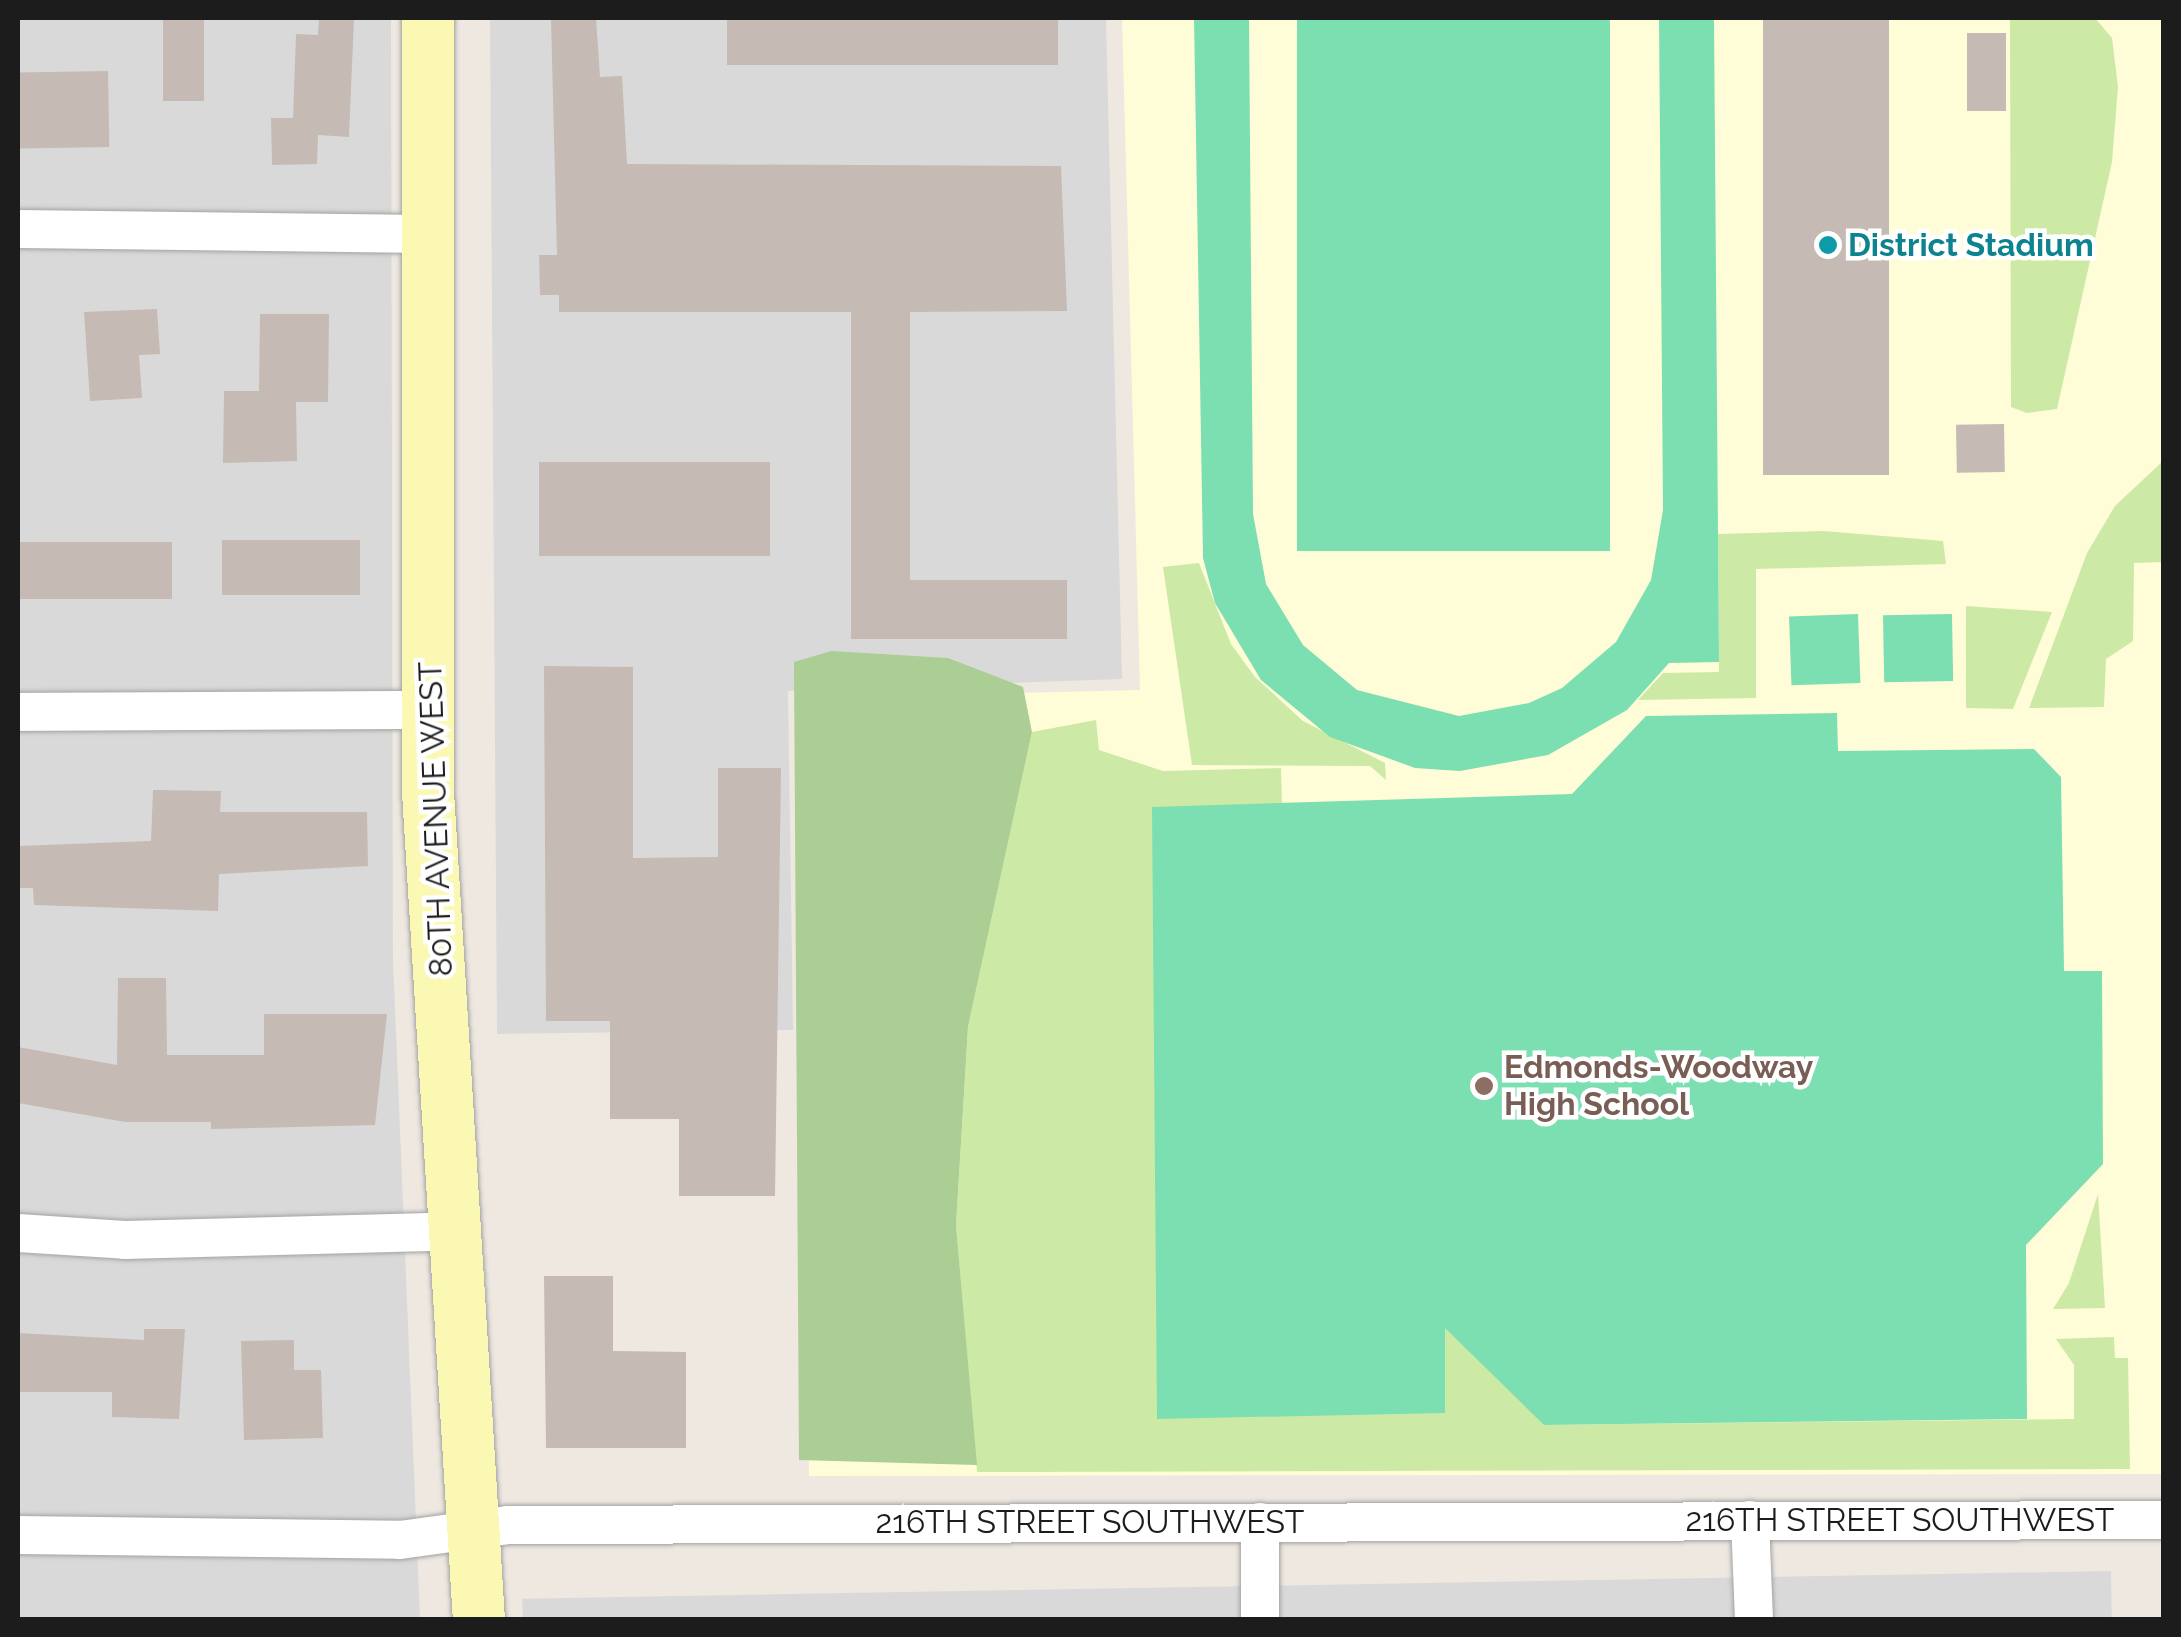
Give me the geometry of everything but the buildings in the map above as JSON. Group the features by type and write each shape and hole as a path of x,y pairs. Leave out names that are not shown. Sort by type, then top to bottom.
{"street":[{"name":"80TH AVENUE WEST","path":"428,18 430,710 478,1620"},
{"path":"18,228 429,234"},
{"path":"18,712 430,710"},
{"path":"18,1233 125,1240 458,1231"},
{"path":"1750,1520 1754,1620"},
{"name":"216TH STREET SOUTHWEST","path":"18,1535 400,1540 476,1530 1260,1522 2164,1520"},
{"path":"1260,1522 1260,1620"}],"shaded area":[{"path":"18,18 391,18 393,959 420,1619 18,1619"},
{"path":"490,18 1106,18 1122,679 788,691 793,1030 497,1034"},
{"name":"Edmonds-Woodway High School","path":"1122,18 2163,18 2163,1474 809,1476 802,698 1140,690"},
{"path":"2111,1571 2112,1619 523,1620 522,1599"}],"green space":[{"path":"1194,18 1249,18 1253,514 1266,584 1303,645 1357,690 1459,716 1529,703 1562,688 1616,642 1651,580 1663,510 1659,18 1714,18 1719,662 1669,663 1627,710 1548,755 1460,771 1415,768 1330,737 1261,680 1215,603 1203,558"},
{"path":"1297,18 1610,18 1610,551 1297,551"},
{"path":"2010,18 2095,18 2112,38 2118,87 2112,162 2057,409 2027,413 2011,407"},
{"path":"2163,461 2163,562 2134,563 2133,641 2106,659 2104,707 2029,708 2087,553 2115,506"},
{"path":"1824,531 1943,541 1946,564 1756,569 1756,698 1638,700 1663,673 1719,672 1718,534"},
{"path":"1199,563 1231,644 1255,677 1303,721 1385,763 1386,780 1370,766 1192,765 1163,567"},
{"path":"1966,606 2052,612 2013,709 1966,708"},
{"path":"1858,614 1860,683 1791,685 1789,616"},
{"path":"1952,614 1953,681 1884,682 1883,615"},
{"path":"831,651 948,658 1023,687 1032,732 968,1027 956,1225 977,1465 799,1460 794,662"},
{"path":"1837,713 1838,751 2034,749 2061,777 2064,971 2102,971 2103,1164 2026,1245 2027,1419 1544,1425 1445,1328 1445,1413 1157,1419 1152,807 1572,794 1646,716"},
{"path":"1096,720 1099,750 1163,771 1281,768 1282,805 1544,1425 2074,1419 2074,1365 2056,1339 2114,1337 2115,1358 2128,1358 2130,1469 977,1472 956,1225 968,1027 1032,732"},
{"path":"2098,1194 2105,1308 2053,1309 2069,1283"}],"place":[{"name":"District Stadium","path":"1828,245"},
{"name":"Edmonds-Woodway High School","path":"1484,1086"}]}
